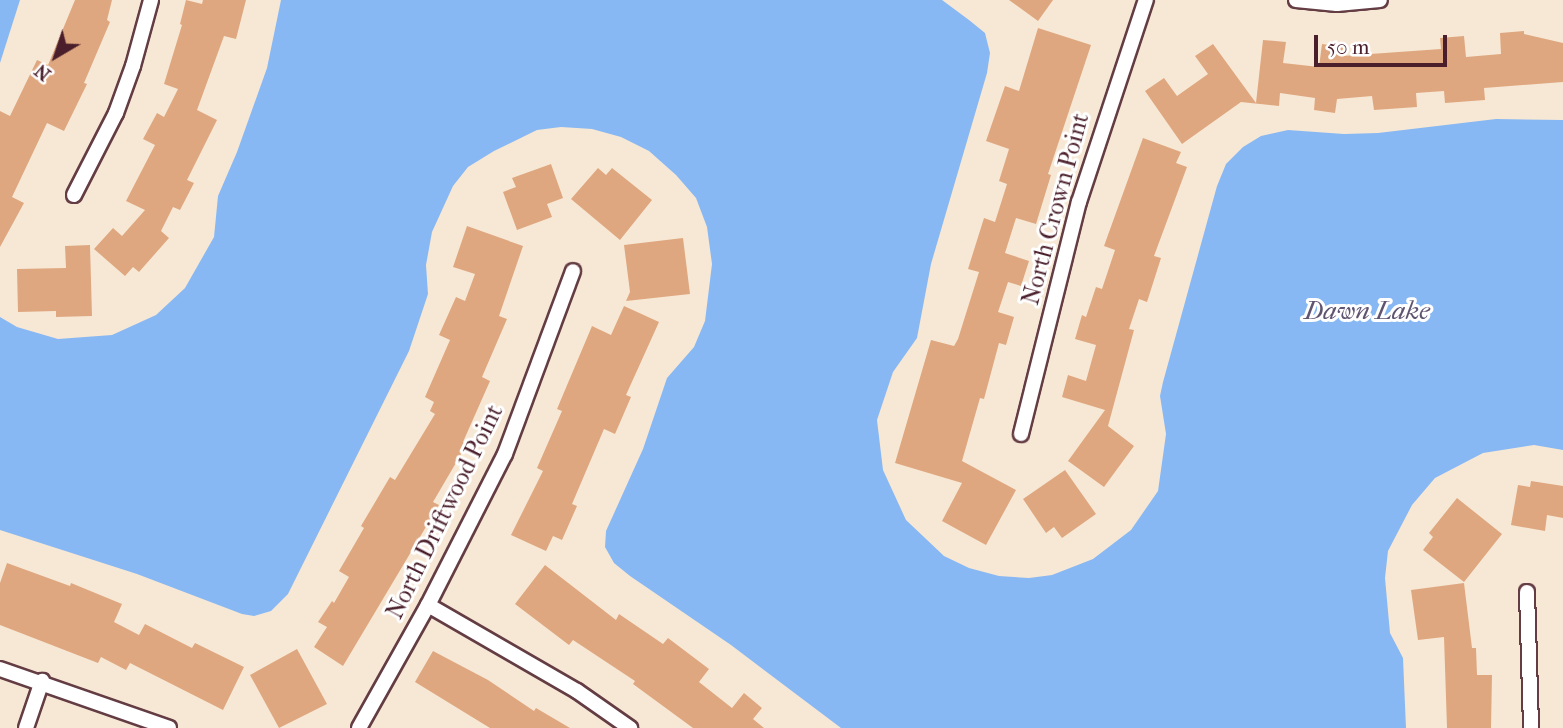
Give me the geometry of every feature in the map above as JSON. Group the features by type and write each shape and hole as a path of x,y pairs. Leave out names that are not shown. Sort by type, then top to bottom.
{"street":[{"path":"74,195 116,113 133,66 151,0"},
{"name":"North Crown Point","path":"1021,434 1079,202 1146,0"},
{"path":"1296,0 1380,0"},
{"name":"North Driftwood Point","path":"359,728 428,605 505,454 573,271"},
{"path":"1527,592 1531,728"},
{"path":"428,605 577,691 630,728"},
{"path":"0,669 42,681 169,728"},
{"path":"26,728 42,681"}],"water":[{"path":"0,0 20,0 0,63"},
{"name":"Dawn Lake","path":"281,0 942,0 969,20 985,33 990,53 987,73 931,264 917,338 893,372 877,420 883,470 906,520 944,556 969,568 999,576 1029,578 1052,575 1093,559 1131,530 1158,491 1166,434 1160,396 1163,382 1217,186 1226,164 1243,147 1261,136 1288,130 1344,134 1378,133 1496,119 1563,120 1563,450 1534,445 1483,453 1435,478 1412,505 1388,551 1385,578 1390,633 1403,658 1406,728 841,728 731,645 630,576 614,563 605,547 606,531 643,449 667,378 694,347 705,321 712,264 707,227 696,198 676,175 649,151 621,137 592,129 561,127 537,130 494,151 468,167 453,186 432,232 426,265 428,294 409,351 288,594 271,611 254,616 242,614 137,574 0,530 0,317 17,327 58,339 112,335 156,315 185,288 214,237 218,196 267,68"}],"building":[{"path":"75,0 112,0 107,20 110,22 84,83 87,84 64,131 47,123 12,197 24,203 0,247 0,111 10,116 37,60 48,65"},
{"path":"186,0 202,4 203,0 246,0 236,39 224,36 197,110 217,120 187,180 194,183 180,210 173,207 161,231 169,238 139,272 133,267 125,276 94,249 113,228 122,236 145,210 126,201 155,145 143,139 157,113 164,117 178,89 164,84 182,25 180,24"},
{"path":"1009,0 1053,0 1038,21"},
{"path":"1038,28 1091,45 1048,174 1051,175 1036,224 1016,218 1005,253 1029,261 1021,286 1008,282 998,312 1014,317 1006,345 999,343 984,399 980,398 962,461 1016,490 986,545 942,521 962,483 895,463 931,340 954,346 958,339 979,272 968,269 984,218 995,222 1007,184 999,181 1009,149 986,141 1005,86 1019,91"},
{"path":"1524,31 1524,34 1563,43 1563,82 1484,88 1485,100 1445,103 1444,91 1416,93 1417,107 1374,110 1372,96 1337,99 1335,113 1314,110 1315,98 1280,93 1279,106 1241,102 1182,144 1145,91 1164,78 1177,96 1208,74 1195,56 1213,44 1256,103 1263,40 1286,42 1283,63 1319,67 1322,44 1343,47 1342,56 1441,49 1440,38 1464,36 1466,57 1501,54 1500,33"},
{"path":"1143,138 1181,152 1176,163 1187,167 1154,256 1161,258 1147,302 1139,299 1129,329 1134,330 1108,426 1134,446 1104,487 1068,461 1105,410 1062,397 1068,375 1086,381 1096,345 1075,339 1082,315 1086,317 1096,287 1102,289 1115,250 1104,246"},
{"path":"551,164 563,198 547,204 552,217 517,230 503,192 516,187 512,178"},
{"path":"598,168 606,175 612,168 652,200 620,240 571,199"},
{"path":"467,226 523,246 499,316 507,319 482,377 490,381 463,442 467,444 433,502 439,505 343,666 314,647 327,627 318,622 332,601 334,603 349,577 339,571 364,528 361,526 390,477 395,480 435,414 430,411 434,402 425,397 450,340 439,335 456,297 465,301 475,274 453,267"},
{"path":"683,238 690,294 626,301 630,292 624,245"},
{"path":"90,245 92,316 56,317 56,311 18,312 17,269 66,268 65,246"},
{"path":"624,306 659,322 626,395 631,397 615,434 604,429 572,504 577,506 562,540 553,536 546,551 511,535 543,471 537,468 562,411 557,409 592,326 611,335"},
{"path":"1065,470 1096,514 1062,538 1054,527 1046,533 1023,499"},
{"path":"1531,481 1563,486 1563,518 1547,515 1545,531 1511,525 1518,485 1530,487"},
{"path":"1457,498 1502,534 1464,582 1423,550 1433,537 1429,533"},
{"path":"7,563 70,586 71,583 122,604 114,622 139,635 145,624 192,648 195,643 244,667 223,710 130,663 126,670 101,657 98,663 0,625 0,583"},
{"path":"545,565 616,620 619,614 663,644 668,638 709,669 699,682 732,708 744,693 762,708 753,719 764,728 693,728 633,684 635,681 573,640 569,645 515,604"},
{"path":"1464,583 1472,648 1476,648 1477,675 1492,675 1491,728 1447,728 1444,637 1418,640 1411,590"},
{"path":"297,649 327,704 279,728 250,675"},
{"path":"433,651 488,680 534,711 536,708 570,728 490,728 415,682"}]}
